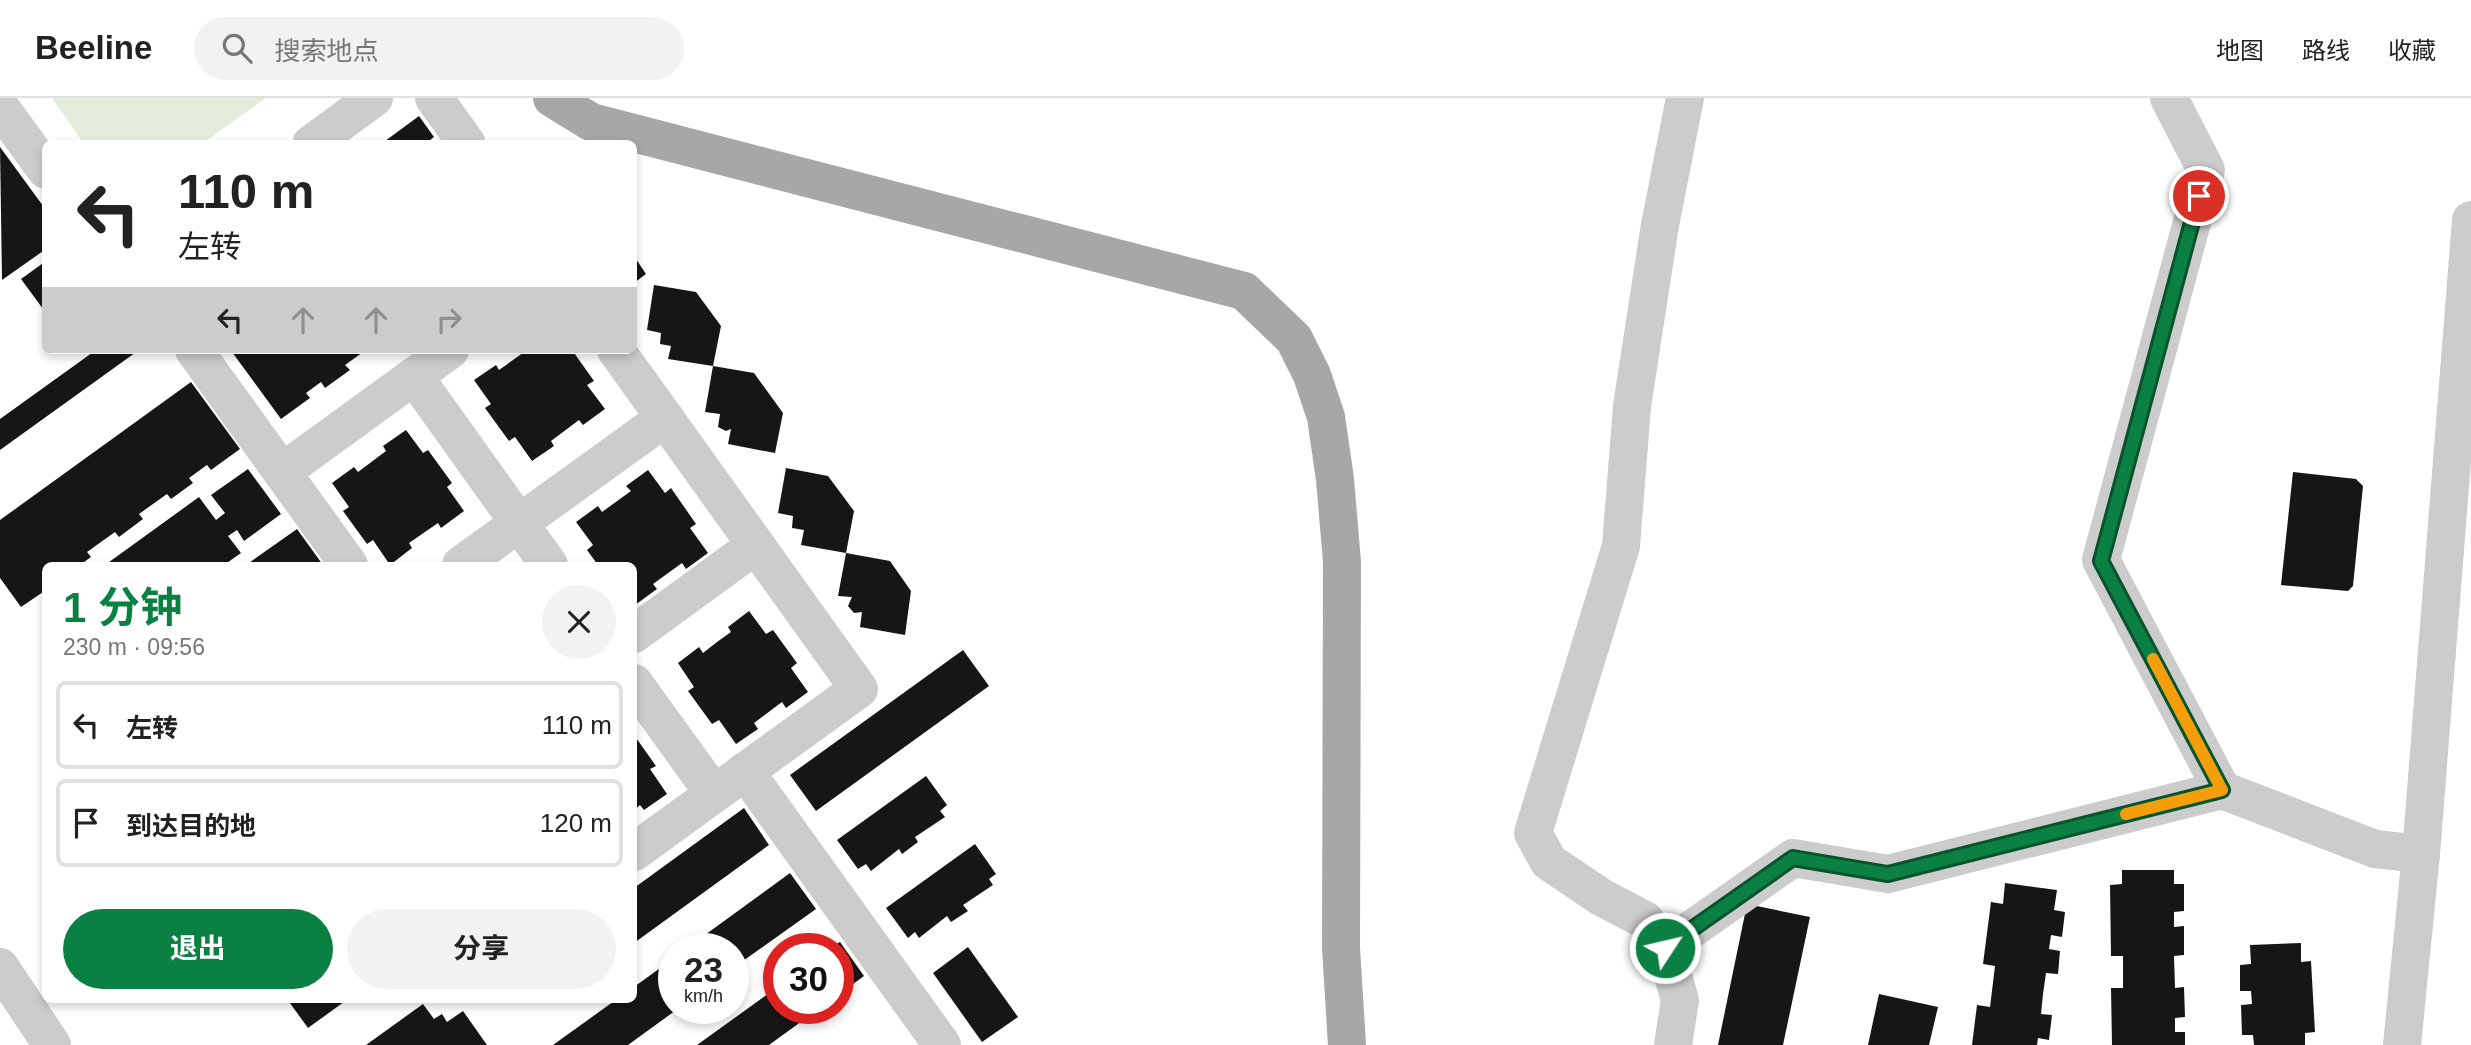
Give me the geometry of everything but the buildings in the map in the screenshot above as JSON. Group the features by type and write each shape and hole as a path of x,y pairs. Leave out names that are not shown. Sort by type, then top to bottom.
{"main road":[{"path":"552,98 591,121 1244,291 1294,339 1312,375 1326,418 1342,562 1341,948 1347,1045"}],"street":[{"path":"316,140 374,98"},
{"path":"435,98 464,140"},
{"path":"1673,1045 1680,1000 1665,948 1645,920 1601,897 1549,862 1534,833 1620,546 1632,406 1660,225 1685,98"},
{"path":"2169,98 2206,170 2101,561 2222,790"},
{"path":"0,107 42,165"},
{"path":"2402,1045 2421,854 2471,220"},
{"path":"197,354 347,562"},
{"path":"282,472 444,354"},
{"path":"619,354 859,689 637,850"},
{"path":"414,376 547,562"},
{"path":"465,562 665,418"},
{"path":"637,632 756,545"},
{"path":"637,687 714,794"},
{"path":"745,771 942,1045"},
{"path":"1665,948 1793,858 1888,874 2222,790 2375,849 2421,854"},
{"path":"0,967 52,1045"}],"green space":[{"path":"52,98 266,98 207,140 81,140"}],"slow traffic":[{"path":"2126,814 2222,790 2153,659"}],"route":[{"path":"1665,948 1793,858 1888,874 2222,790 2101,561 2199,196"}]}
